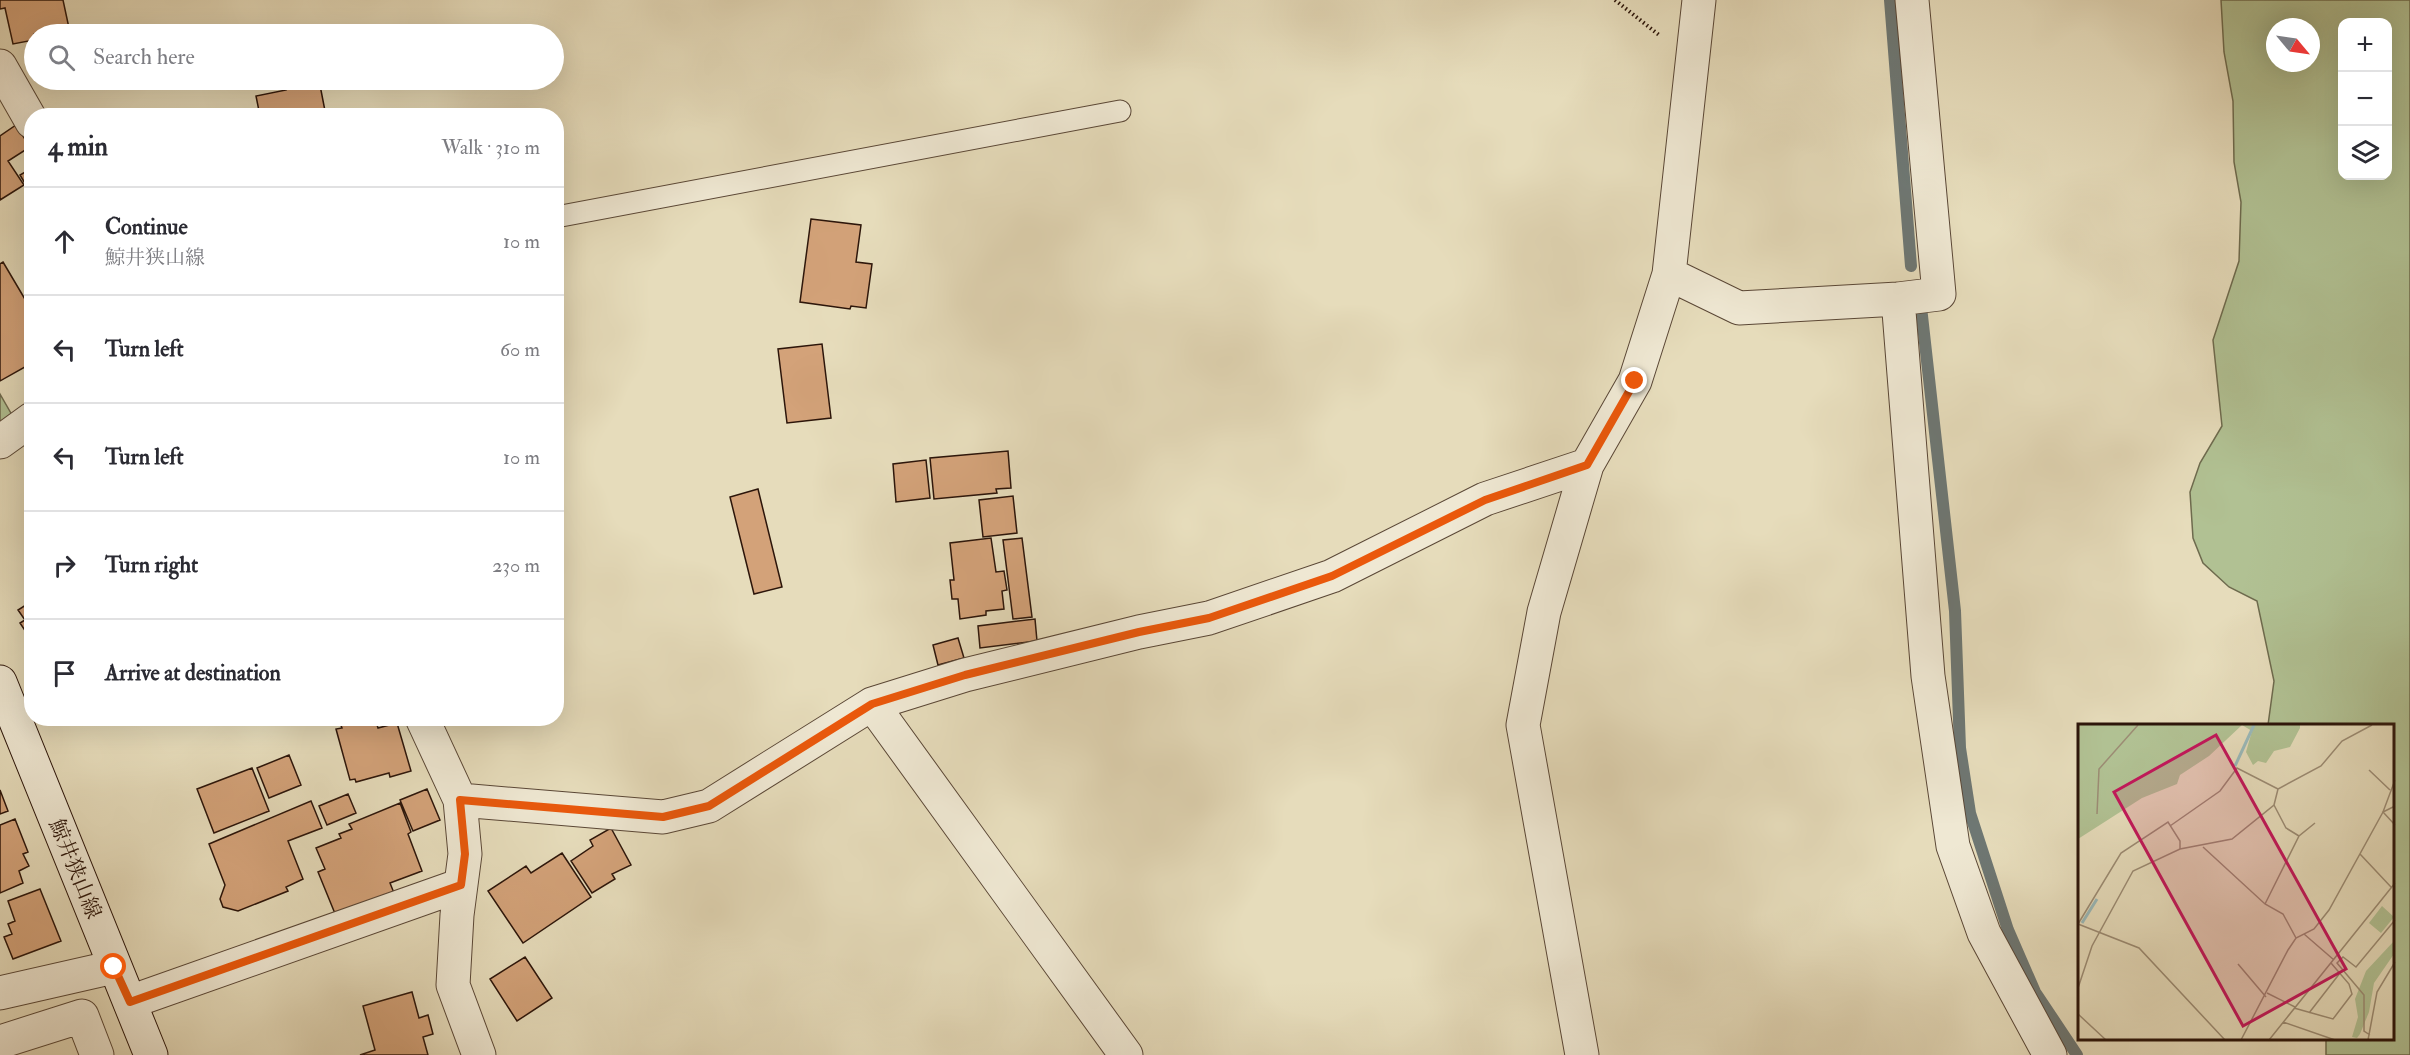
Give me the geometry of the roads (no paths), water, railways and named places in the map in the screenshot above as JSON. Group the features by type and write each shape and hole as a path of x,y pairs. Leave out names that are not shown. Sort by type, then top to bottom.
{"street":[{"path":"1582,1055 1523,725 1544,612 1587,465 1635,381 1669,274 1700,0"},
{"path":"1669,274 1739,308 1898,299 1939,294 1912,0"},
{"path":"0,66 24,108"},
{"path":"1898,299 1928,676 1953,846 1984,933 2050,1055"},
{"path":"0,442 24,426"},
{"path":"460,800 663,817 709,806 872,704 965,675 1139,632 1221,615 1332,576 1485,500 1587,465"},
{"name":"鯨井狭山線","path":"0,682 151,1055"},
{"path":"872,704 1126,1055"},
{"path":"426,726 460,800 465,854 453,985 478,1055"},
{"path":"130,1002 461,885"},
{"path":"0,993 114,967"},
{"path":"0,1042 82,1016 97,1055"}],"lane":[{"path":"564,215 1120,111"}],"waterway":[{"path":"1890,0 1911,266"},
{"path":"1921,307 1955,611 1960,748 1970,813 2008,930 2035,992 2077,1055"}]}
